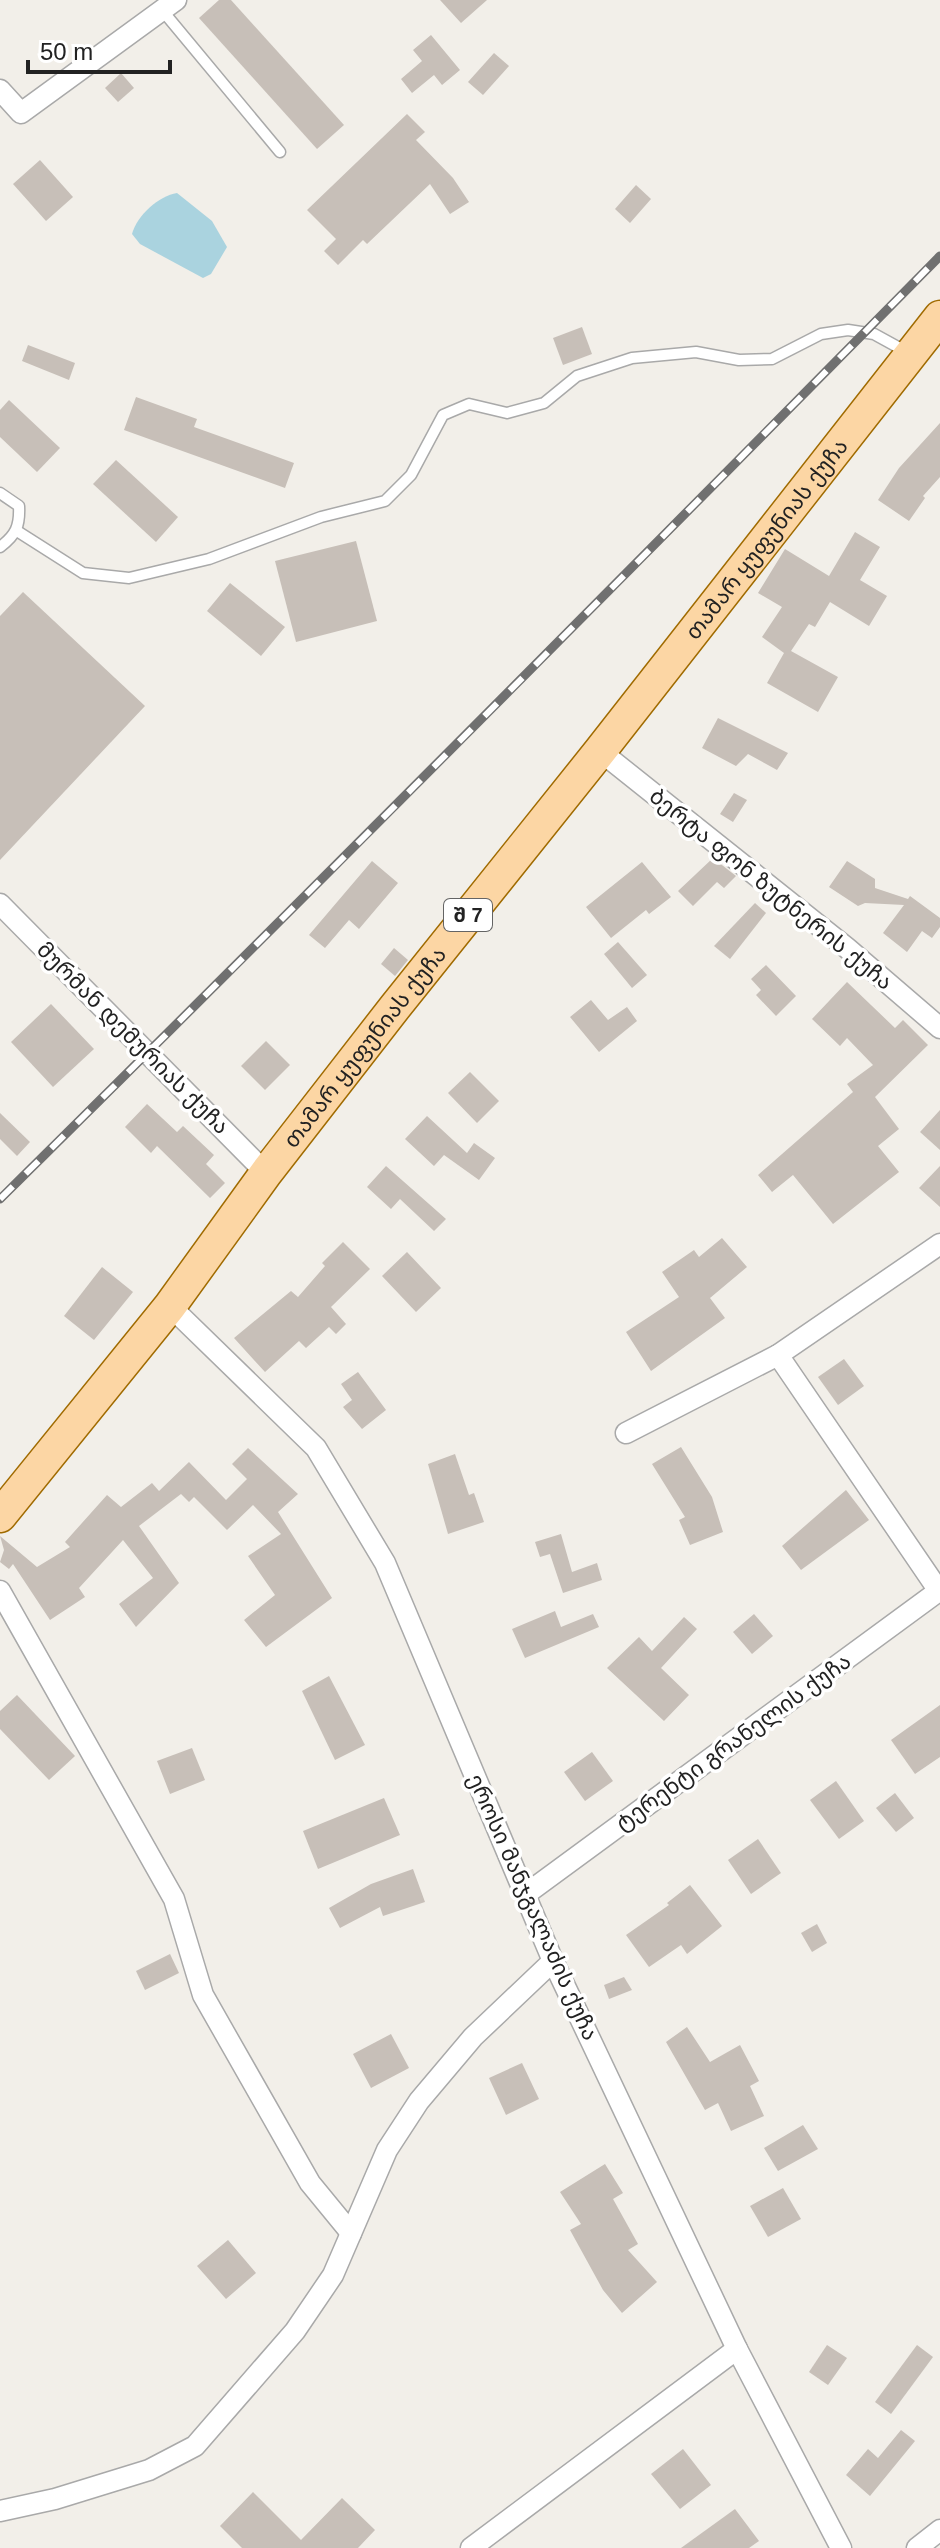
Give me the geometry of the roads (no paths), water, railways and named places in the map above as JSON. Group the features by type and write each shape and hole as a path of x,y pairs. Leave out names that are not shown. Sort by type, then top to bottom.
{"main road":[{"name":"თამარ ყუფუნიას ქუჩა","path":"0,1516 170,1306 266,1173 940,317"}],"street":[{"path":"0,90 21,113 169,5"},
{"name":"ბერტა ფონ ზუტნერის ქუჩა","path":"600,751 847,948 940,1028"},
{"name":"მურმან დემურიას ქუჩა","path":"0,904 266,1173"},
{"path":"626,1433 778,1355 940,1244"},
{"name":"ეროსი მანჯგალაძის ქუჩა","path":"170,1306 316,1448 385,1563 553,1961 737,2349 841,2548"},
{"path":"778,1355 939,1591"},
{"path":"0,1591 174,1899 203,1995 310,2183 351,2233"},
{"name":"ტერენტი გრანელის ქუჩა","path":"526,1894 939,1591"},
{"path":"0,2511 55,2499 149,2470 195,2446 295,2331 333,2275 387,2150 419,2101 473,2037 553,1961"},
{"path":"471,2548 737,2349"},
{"path":"917,2548 940,2530"}],"lane":[{"path":"169,5 280,152"},
{"path":"17,531 83,573 129,578 209,559 321,517 385,501 411,475 443,415 469,404 507,413 544,403 577,376 632,358 696,352 739,360 772,359 821,334 848,330 874,334 911,354"},
{"path":"0,493 19,506 17,531 0,547"}],"water":[{"path":"177,193 212,221 227,247 211,274 203,278 140,244 132,234 150,208 163,198"}],"railway":[{"path":"0,1199 472,729 940,256"}]}
